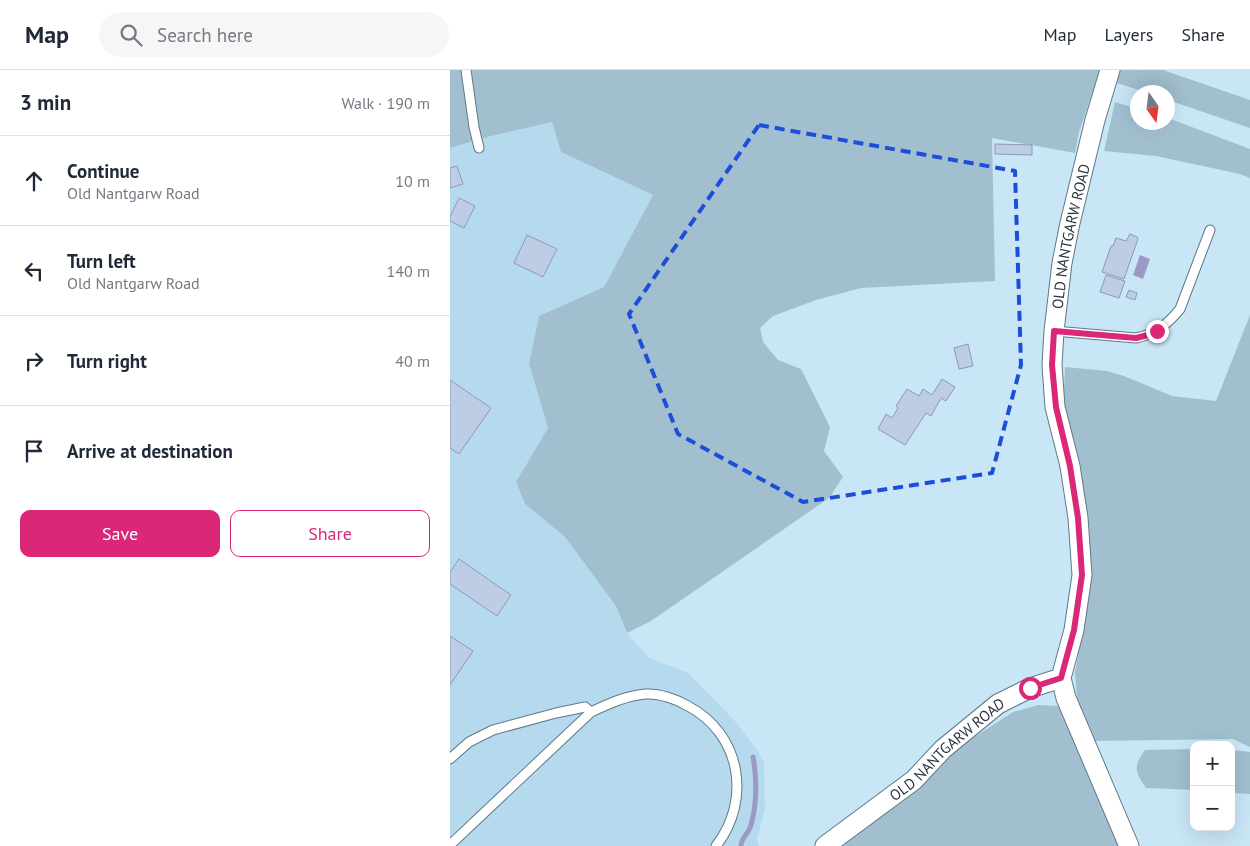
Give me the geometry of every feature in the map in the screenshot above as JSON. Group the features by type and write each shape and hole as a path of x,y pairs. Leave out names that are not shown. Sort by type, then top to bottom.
{"street":[{"name":"OLD NANTGARW ROAD","path":"825,846 914,780 943,749 998,704 1030,688 1061,678 1074,630 1082,575 1078,518 1070,466 1056,407 1052,365 1054,331 1062,262 1095,120 1110,70"},
{"path":"1061,678 1073,714 1129,846"}],"lane":[{"path":"466,70 479,148"},
{"path":"1054,331 1136,338 1157,331 1173,318 1180,309 1210,230"},
{"path":"450,845 591,712 612,702 646,694 679,701 699,712 719,730 730,750 738,787 737,803 731,822 723,838 716,846"},
{"path":"450,759 469,742 493,730 556,713 585,708 591,712"}],"highlighted area":[{"path":"759,125 1015,171 1021,365 992,473 803,502 678,434 629,314"}],"shaded area":[{"path":"450,70 1100,70 1079,132 1075,153 992,138 995,281 861,288 816,300 773,316 760,328 763,342 778,360 801,369 830,427 824,451 843,477 829,498 651,621 627,633 616,606 565,537 525,504 516,482 548,428 529,364 539,316 604,287 653,195 561,152 552,122 487,137 450,148"},
{"path":"1119,70 1163,70 1250,100 1250,128 1175,102 1175,85 1130,85 1130,87 1117,83"},
{"path":"1115,102 1130,107 1130,130 1175,130 1175,121 1250,149 1250,178 1240,174 1156,156 1104,151"},
{"path":"552,122 561,152 653,195 604,287 539,316 529,365 548,428 516,482 525,504 565,537 616,606 627,633 649,658 688,673 734,720 755,747 764,762 765,809 757,839 759,846 450,846 450,148 487,137"},
{"path":"1140,255 1150,259 1143,279 1133,275"},
{"path":"1250,315 1250,747 1233,739 1092,741 1077,699 1075,672 1090,591 1091,558 1088,525 1063,409 1065,367 1107,371 1172,396 1216,401"},
{"path":"1038,705 1059,706 1118,846 843,846 909,794 965,743 1013,712"},
{"path":"1190,749 1190,790 1146,788 1137,769 1139,760 1145,750"},
{"path":"1235,750 1250,752 1250,794 1235,793"}],"building":[{"path":"995,144 1032,145 1032,155 995,154"},
{"path":"457,166 463,184 450,188 450,168"},
{"path":"459,198 475,206 464,228 450,221"},
{"path":"1130,234 1138,239 1124,279 1102,272 1111,246 1113,246 1116,238 1126,241"},
{"path":"527,235 557,249 543,277 514,263"},
{"path":"1106,275 1125,281 1119,298 1100,292"},
{"path":"1129,290 1137,293 1135,300 1126,297"},
{"path":"968,344 973,366 959,369 954,348"},
{"path":"942,379 955,387 946,401 941,398 931,416 926,413 905,445 878,429 886,414 892,418 898,408 896,406 907,389 919,396 923,389 932,395"},
{"path":"450,380 491,408 459,454 450,448"},
{"path":"459,559 511,595 497,616 450,584 450,572"},
{"path":"450,636 473,651 450,685"}],"waterway":[{"path":"741,846 753,817 756,782 753,757"}],"route":[{"path":"1030,688 1061,678 1074,630 1082,575 1078,518 1070,466 1056,407 1052,365 1054,331 1136,338 1157,331"}]}
